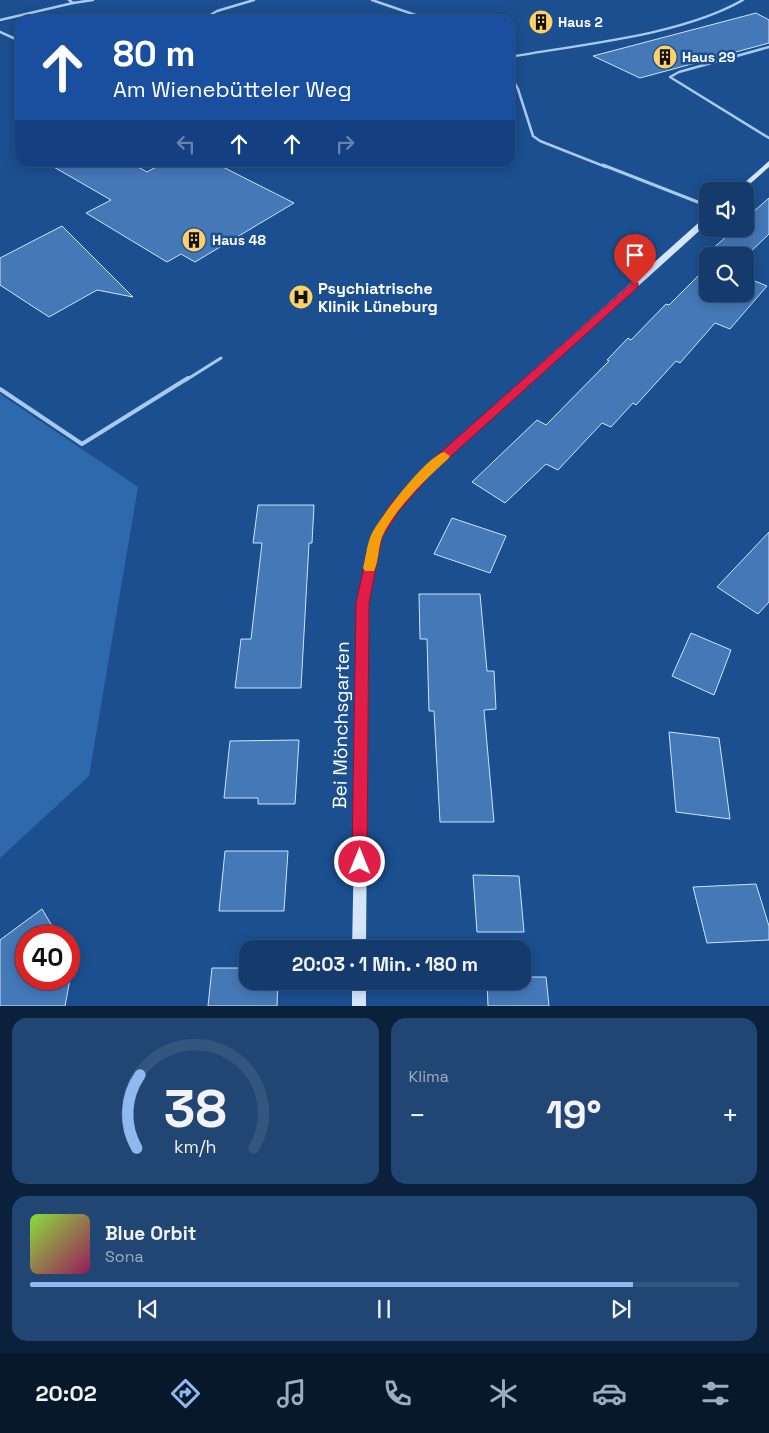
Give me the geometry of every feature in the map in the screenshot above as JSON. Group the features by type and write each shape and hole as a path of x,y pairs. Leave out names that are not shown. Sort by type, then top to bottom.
{"street":[{"path":"748,182 769,163"},
{"name":"Bei Mönchsgarten","path":"359,940 362,603 377,536 394,508 426,472 699,227"},
{"path":"359,990 359,1006"}],"lane":[{"path":"69,0 73,2"},
{"path":"20,15 73,2 93,0"},
{"path":"210,15 217,11 254,0"},
{"path":"372,0 416,15"},
{"path":"515,56 671,27 713,14 743,0"},
{"path":"0,20 15,16"},
{"path":"0,32 15,40"},
{"path":"769,46 679,72 670,77 769,138"},
{"path":"515,83 533,136 540,141 699,203"},
{"path":"0,389 82,444 221,358"}],"shaded area":[{"path":"0,394 138,487 89,776 0,858"}],"building":[{"name":"Haus 29","path":"756,13 769,20 769,43 640,78 593,56"},
{"name":"Haus 48","path":"54,167 138,167 147,172 156,167 223,167 294,203 195,262 181,254 167,262 86,213 111,200"},
{"path":"769,198 769,234 754,248 715,247 726,237 754,237 754,211"},
{"path":"62,226 133,297 97,290 49,317 0,285 0,258"},
{"path":"699,275 699,302 753,302 730,329 715,323 680,363 676,361 636,405 633,403 611,427 602,423 558,470 546,464 505,503 472,482 537,420 546,425 609,361 607,360 628,338 631,340 666,304 669,305"},
{"path":"754,281 767,286 754,301"},
{"path":"258,505 314,505 312,543 309,543 301,688 235,688 241,639 251,639 262,543 253,543"},
{"path":"452,518 506,536 490,573 434,554"},
{"path":"769,532 769,602 758,614 717,587"},
{"path":"419,594 480,594 487,671 494,671 496,709 484,710 494,822 440,822 434,711 429,711 427,639 420,639"},
{"path":"691,633 731,650 714,695 672,676"},
{"path":"669,732 719,738 730,819 676,812"},
{"path":"299,740 295,804 258,804 258,798 224,798 230,741"},
{"path":"225,851 288,851 284,911 219,911"},
{"path":"473,875 519,876 524,932 477,932"},
{"path":"756,884 769,926 769,940 707,943 693,887"},
{"path":"42,909 51,925 20,925"},
{"path":"15,929 15,990 68,990 65,1006 0,1006 0,940"},
{"path":"212,968 239,968 239,990 278,990 277,1006 208,1006"},
{"path":"531,977 546,977 549,1006 488,1006 487,990 531,990"}],"slow traffic":[{"path":"369,568 377,536 394,508 426,472 444,456"}],"place":[{"name":"Haus 2","path":"541,22"},
{"name":"Haus 29","path":"665,57"},
{"name":"Haus 48","path":"194,240"},
{"name":"Psychiatrische Klinik Lüneburg","path":"301,297"}],"route":[{"path":"360,862 362,603 377,536 394,508 426,472 635,285"}]}
